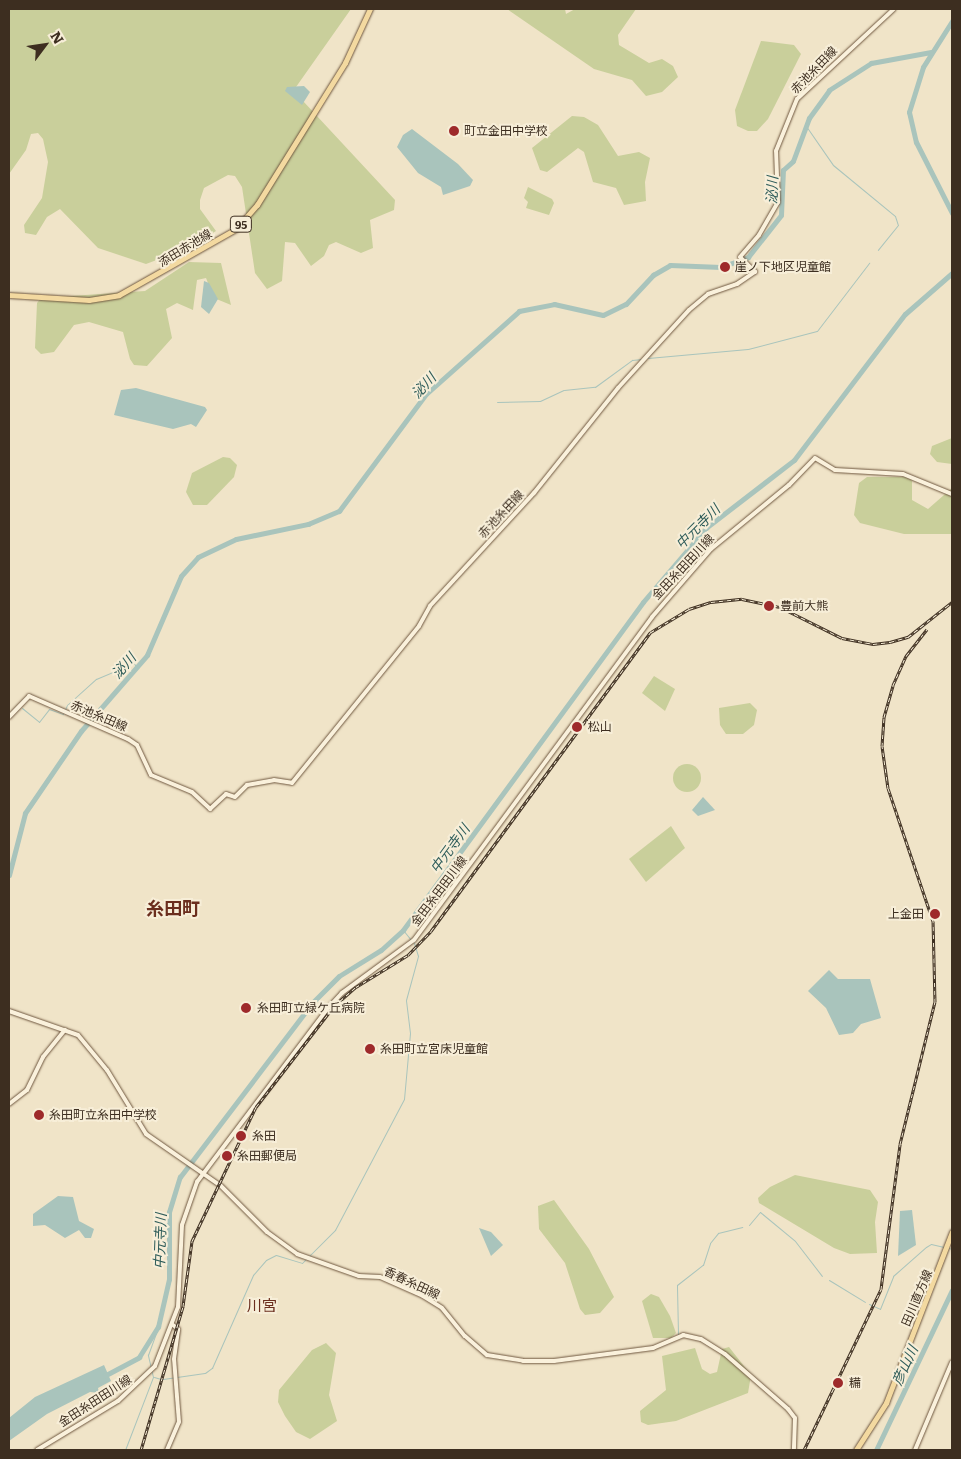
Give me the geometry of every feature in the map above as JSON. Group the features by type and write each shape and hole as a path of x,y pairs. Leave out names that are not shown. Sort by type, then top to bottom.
{"main road":[{"name":"添田赤池線","path":"9,295 89,300 119,295 236,229 257,205 345,63 370,9"},
{"name":"赤池糸田線","path":"9,717 29,696 133,742 151,775 198,796 210,809 226,794 235,797 247,785 274,780 292,783 420,626 430,606 534,493 618,388 699,299 755,272 741,259 778,202 776,150 797,99 894,9"},
{"name":"金田糸田田川線","path":"37,1450 138,1386 158,1361 173,1325 182,1283 185,1210 202,1172 328,1008 342,993 414,940 652,617 711,549 788,486 815,458 835,470 903,474 952,494"},
{"name":"香春糸田線","path":"9,1011 78,1035 101,1061 146,1134 202,1172 294,1252 354,1275 380,1277 423,1296 442,1308 465,1336 488,1355 523,1361 554,1361 654,1348 683,1336 701,1339 725,1354 788,1409 795,1418 794,1450"},
{"path":"9,1104 28,1090 43,1058 65,1030"},
{"name":"田川直方線","path":"856,1450 886,1403 952,1232"},
{"path":"167,1450 179,1422 174,1359 178,1329 173,1325"},
{"path":"915,1450 952,1362"}],"green space":[{"path":"9,9 351,9 296,87 303,101 395,200 394,210 370,220 373,248 361,253 336,242 329,245 324,256 311,266 295,243 285,242 282,281 267,289 255,273 242,187 235,176 228,175 204,188 200,200 200,209 216,231 186,249 146,264 98,248 60,209 47,217 36,235 25,233 24,225 42,198 48,162 43,139 38,133 31,134 26,150 9,174"},
{"path":"507,9 565,9 566,14 575,9 636,9 618,35 619,45 649,63 662,59 673,66 678,77 662,92 646,96 632,80 594,69"},
{"path":"761,41 794,45 801,54 768,119 757,131 748,131 737,126 735,110"},
{"path":"572,116 584,117 598,125 618,156 639,152 650,158 645,182 646,201 624,205 616,188 593,182 584,152 578,148 547,172 540,170 532,148"},
{"path":"528,187 552,199 554,203 549,215 526,208 528,202 524,198"},
{"path":"189,262 221,263 231,305 214,298 206,278 197,280 193,310 177,303 166,309 172,338 147,366 134,365 130,359 123,332 89,322 74,325 54,352 41,354 35,348 37,303 41,298 145,291"},
{"path":"952,438 952,464 937,462 930,454 932,446"},
{"path":"223,457 230,458 237,465 234,477 207,505 193,505 186,492 192,473"},
{"path":"867,477 909,477 912,481 912,500 928,509 952,488 952,534 904,534 860,523 854,515 859,483"},
{"path":"654,676 675,689 665,711 642,693"},
{"path":"750,703 757,710 754,725 743,734 726,734 720,725 719,708"},
{"path":"687,764 697,768 701,778 697,788 687,792 677,788 673,778 677,768"},
{"path":"671,826 685,848 646,882 629,859"},
{"path":"795,1175 870,1190 878,1202 875,1222 877,1253 850,1254 834,1248 759,1203 758,1198 770,1187"},
{"path":"554,1200 589,1249 614,1297 600,1313 585,1315 580,1309 565,1263 539,1229 538,1206"},
{"path":"651,1294 659,1297 670,1316 676,1333 671,1338 653,1338 642,1301"},
{"path":"326,1343 336,1353 329,1395 337,1421 310,1439 296,1432 285,1416 278,1402 279,1390 312,1350"},
{"path":"729,1347 751,1375 748,1393 676,1421 648,1425 641,1422 640,1411 666,1390 662,1356 695,1348 702,1369 710,1374 717,1372 722,1349"}],"water":[{"path":"304,86 310,92 302,105 285,91 287,87"},
{"path":"412,129 458,164 473,180 470,186 443,195 441,187 418,173 397,147 403,135"},
{"path":"204,281 209,283 218,299 209,314 201,307"},
{"path":"136,388 205,407 207,410 196,427 191,424 173,429 114,415 121,390"},
{"path":"703,797 715,810 698,816 692,810"},
{"path":"829,970 838,979 870,979 881,1018 861,1024 853,1033 839,1035 826,1008 808,991"},
{"path":"58,1196 73,1197 79,1221 94,1229 91,1238 85,1238 79,1230 65,1238 45,1225 33,1226 33,1214"},
{"path":"912,1210 916,1245 898,1256 900,1211"},
{"path":"479,1228 491,1232 503,1245 491,1256"},
{"path":"104,1365 111,1381 98,1388 99,1393 90,1392 47,1414 9,1441 9,1418 35,1397"}],"waterway":[{"name":"中元寺川","path":"952,21 923,67 909,112 916,142 952,213"},
{"name":"泌川","path":"9,875 25,813 81,731 147,655 181,576 198,557 236,539 308,524 339,511 426,394 519,311 554,304 603,315 626,304 653,275 670,265 721,267 748,257 781,215 783,170 793,161 809,118 829,90 871,63 931,52"},
{"path":"806,126 833,165 895,216 898,225 878,250"},
{"path":"648,358 748,349 817,331 869,263"},
{"name":"中元寺川","path":"104,1376 139,1357 158,1327 169,1279 169,1212 180,1177 312,1003 339,976 381,950 403,930 643,602 707,527 794,460 905,314 952,273"},
{"path":"497,402 540,401 564,390 595,387 632,360 642,359"},
{"path":"22,708 39,722 49,709 63,714 67,705 96,679 134,663 136,667"},
{"path":"403,930 411,940"},
{"path":"309,1256 335,1230 404,1099 410,1033 406,1000 418,956 414,943"},
{"path":"749,1225 760,1212 795,1241 822,1276"},
{"path":"678,1334 677,1285 703,1265 710,1243 718,1233 742,1227"},
{"path":"869,1304 880,1309 893,1276 926,1247 931,1244 952,1249"},
{"path":"163,1379 205,1373 212,1368 253,1275 266,1260 276,1255 302,1263 306,1259"},
{"path":"829,1280 865,1302"},
{"name":"彦山川","path":"876,1450 952,1290"},
{"path":"125,1450 153,1377 148,1355 158,1327"},
{"path":"154,1377 161,1379"}],"railway":[{"path":"141,1450 183,1306 192,1241 256,1107 334,1006 356,987 408,955 431,931 651,632 689,609 711,602 742,599 780,607 842,638 873,644 908,637 952,602"},
{"path":"804,1450 881,1289 900,1144 935,1002 933,921 888,788 882,746 884,717 893,685 906,656 927,629"}],"place":[{"name":"町立金田中学校","path":"454,131"},
{"name":"崖ノ下地区児童館","path":"725,267"},
{"name":"豊前大熊","path":"769,606"},
{"name":"松山","path":"577,727"},
{"name":"上金田","path":"935,914"},
{"name":"糸田町立緑ケ丘病院","path":"246,1008"},
{"name":"糸田町立宮床児童館","path":"370,1049"},
{"name":"糸田町立糸田中学校","path":"39,1115"},
{"name":"糸田","path":"241,1136"},
{"name":"糸田郵便局","path":"227,1156"},
{"name":"糒","path":"838,1383"}],"district":[{"name":"糸田町","path":"173,908"},
{"name":"川宮","path":"262,1305"}]}
